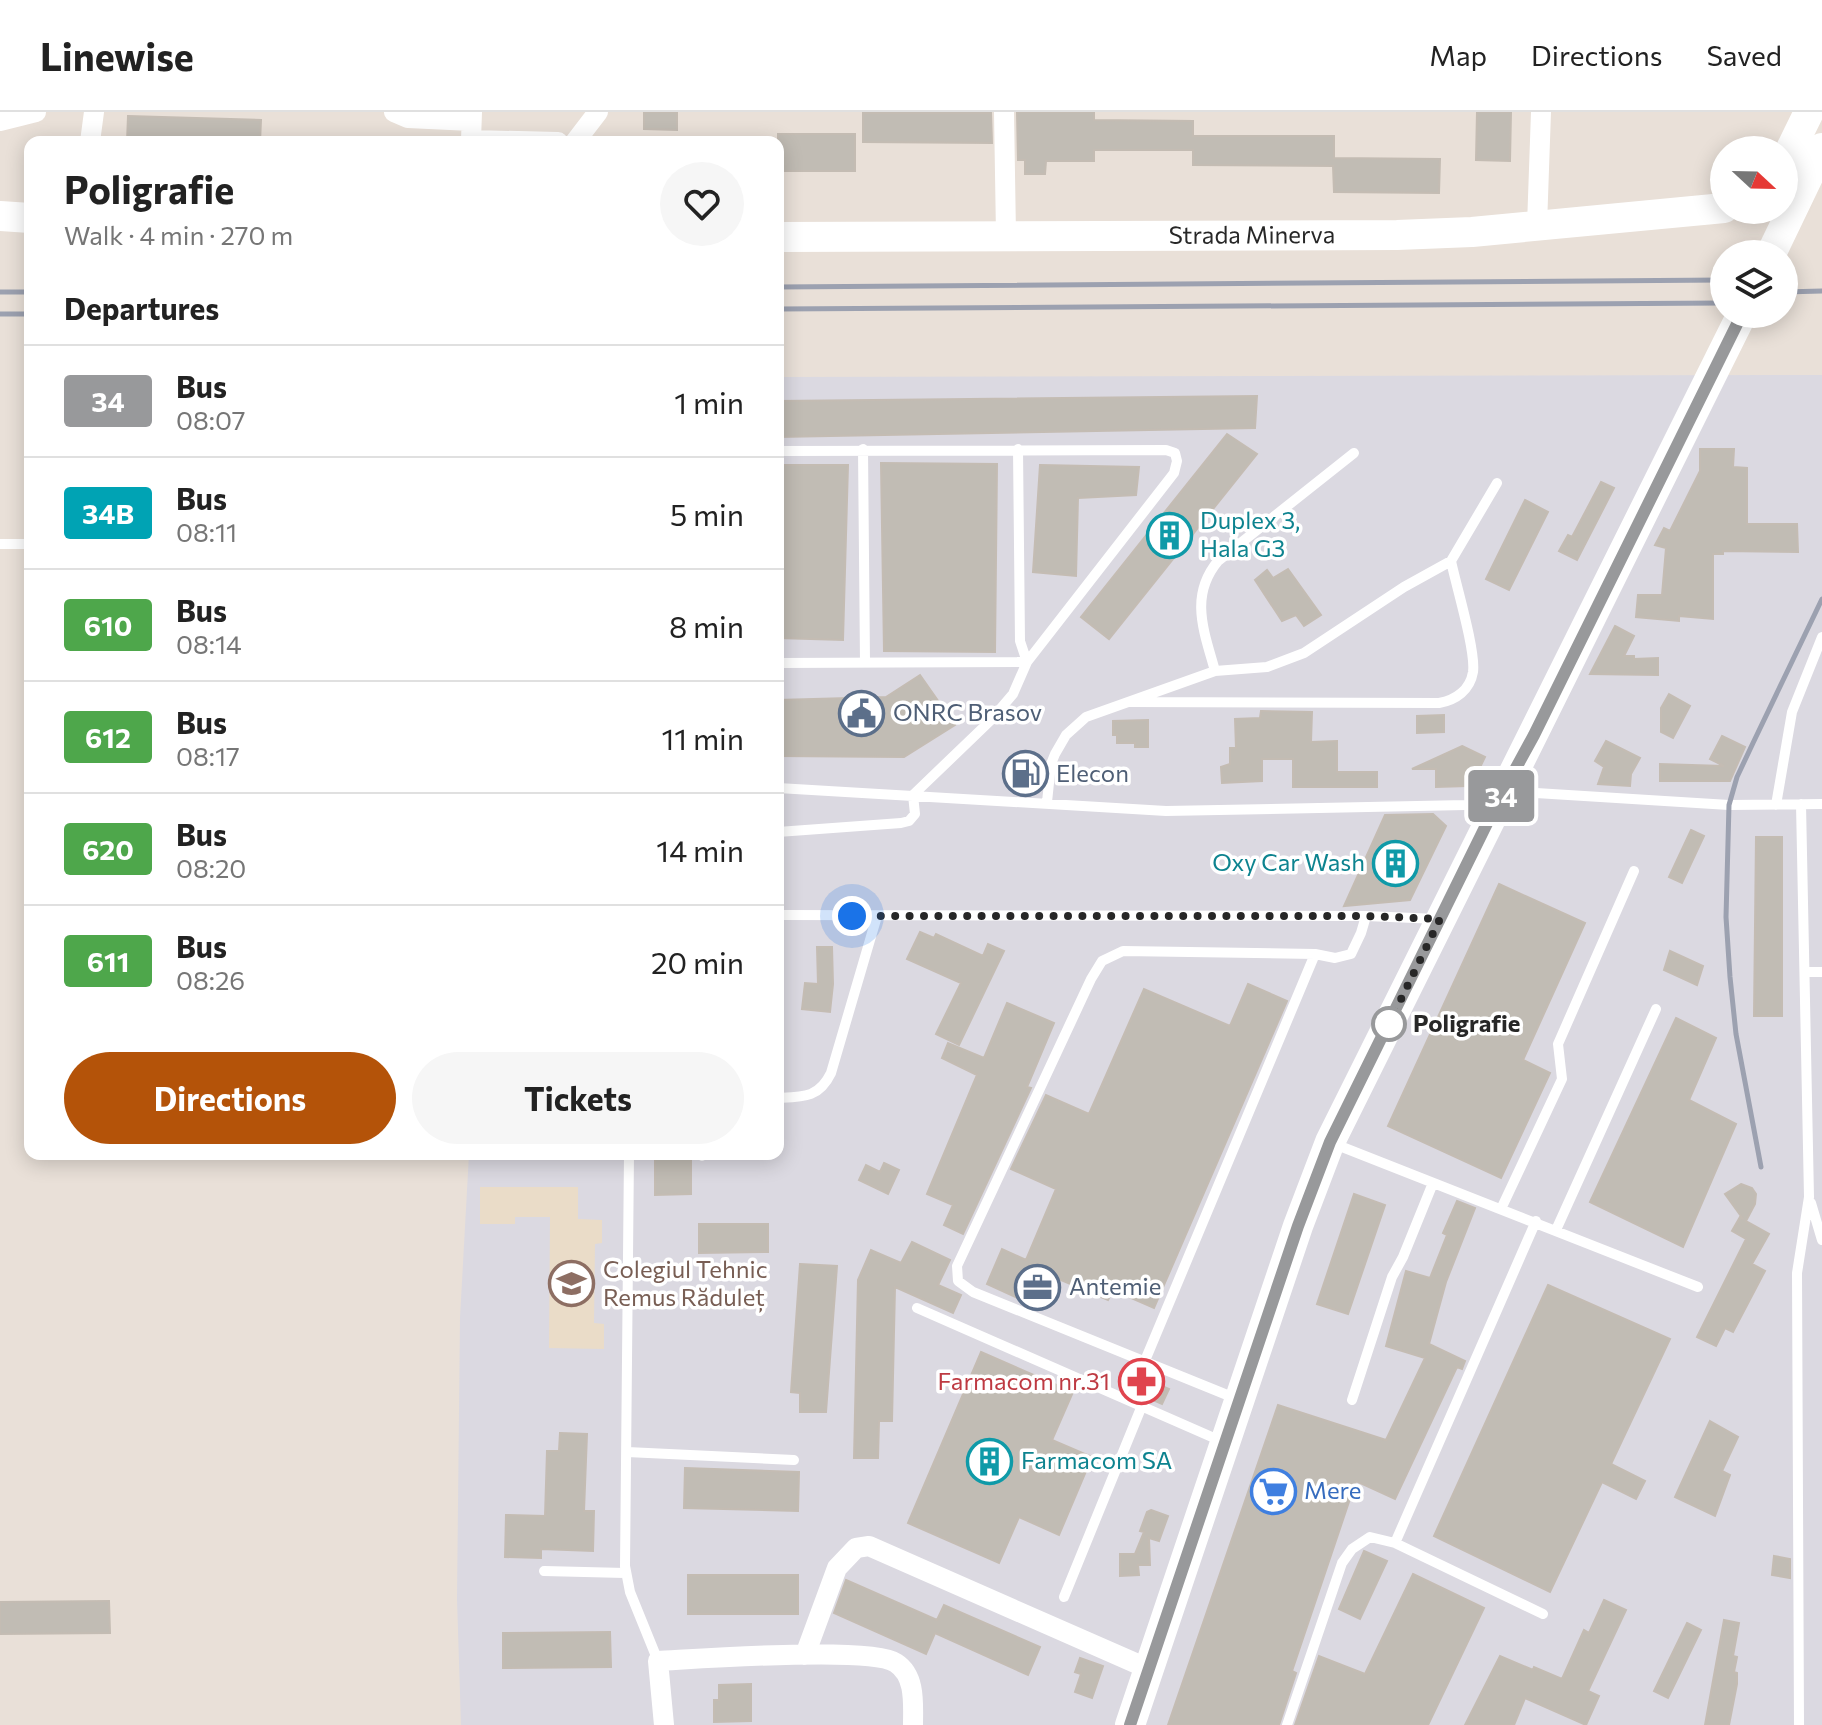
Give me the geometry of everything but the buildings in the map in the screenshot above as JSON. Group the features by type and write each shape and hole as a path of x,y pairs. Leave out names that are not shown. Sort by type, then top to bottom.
{"main road":[{"path":"1797,136 1809,112"},
{"path":"1778,240 1822,148"},
{"name":"Strada Minerva","path":"784,237 1397,235 1472,232 1710,209"},
{"path":"1798,212 1822,213"},
{"path":"0,216 24,218"},
{"path":"1130,1725 1298,1226 1330,1142 1735,328"}],"street":[{"path":"0,121 36,112"},
{"path":"91,136 94,112"},
{"path":"394,112 408,118 518,136"},
{"path":"580,136 598,112"},
{"path":"1004,112 1006,235"},
{"path":"1537,226 1541,112"},
{"path":"805,1655 837,1568 856,1548 869,1546 1149,1669"},
{"path":"664,1725 658,1661 805,1655 879,1656 896,1662 908,1675 912,1690 913,1725"}],"lane":[{"path":"863,449 865,662"},
{"path":"1018,449 1020,641 1027,662"},
{"path":"784,451 1018,449 1166,450 1175,453 1174,473 1027,662 1013,694 990,721 913,795"},
{"path":"1215,671 1200,612 1201,590 1211,569 1354,453"},
{"path":"1047,802 1051,764 1066,735 1086,717 1215,671 1267,667 1293,658 1404,587 1451,561 1497,483"},
{"path":"0,544 24,544"},
{"path":"1124,702 1439,703 1454,699 1471,681 1473,662 1451,561"},
{"path":"1776,805 1792,712 1822,637"},
{"path":"784,663 1027,662"},
{"path":"784,788 1166,811 1466,805 1536,793 1729,805 1822,804"},
{"path":"784,832 909,821 915,814 913,795"},
{"path":"1799,1725 1797,1273 1809,1197 1801,804"},
{"path":"1501,1209 1562,1079 1558,1044 1634,871"},
{"path":"784,915 1366,916 1440,919"},
{"path":"784,1098 806,1097 817,1093 825,1085 877,916"},
{"path":"1241,1400 973,1292 958,1281 957,1266 1102,961 1123,951 1315,954 1335,958 1351,954 1366,916"},
{"path":"1144,1363 1315,954"},
{"path":"1805,972 1822,972"},
{"path":"1556,1230 1656,1009"},
{"path":"1330,1142 1698,1287"},
{"path":"629,1160 625,1573 658,1661"},
{"path":"1352,1400 1392,1277 1433,1183"},
{"path":"1809,1197 1822,1240"},
{"path":"1395,1543 1536,1221"},
{"path":"917,1308 1226,1443"},
{"path":"1064,1597 1141,1408"},
{"path":"627,1452 794,1460"},
{"path":"1287,1725 1342,1563 1352,1549 1370,1537 1395,1543 1543,1614"},
{"path":"544,1571 625,1573"}],"shaded area":[{"path":"1822,375 1822,1725 461,1725 457,1599 460,1318 469,1160 784,1160 784,377"},
{"name":"Colegiul Tehnic Remus Răduleț","path":"480,1187 578,1187 578,1219 602,1220 602,1243 595,1244 594,1323 604,1324 604,1349 549,1348 550,1217 515,1217 515,1224 480,1224"}],"railway":[{"path":"784,287 1710,280"},
{"path":"1798,292 1822,291"},
{"path":"0,292 24,292"},
{"path":"784,309 1710,303"},
{"path":"0,314 24,314"},
{"path":"1761,1167 1736,1034 1730,977 1726,917 1729,805 1737,777 1822,599"}],"bus line":[{"name":"34","path":"1130,1725 1298,1226 1330,1142 1735,328"}],"place":[{"name":"Duplex 3, Hala G3","path":"1169,535"},
{"name":"ONRC Brasov","path":"862,713"},
{"name":"Elecon","path":"1025,774"},
{"name":"Oxy Car Wash","path":"1396,863"},
{"name":"Poligrafie","path":"1389,1024"},
{"name":"Colegiul Tehnic Remus Răduleț","path":"572,1284"},
{"name":"Antemie","path":"1038,1287"},
{"name":"Farmacom nr.31","path":"1141,1382"},
{"name":"Farmacom SA","path":"990,1461"},
{"name":"Mere","path":"1273,1491"}],"route":[{"path":"852,916 1366,916 1440,919 1389,1024"}]}
